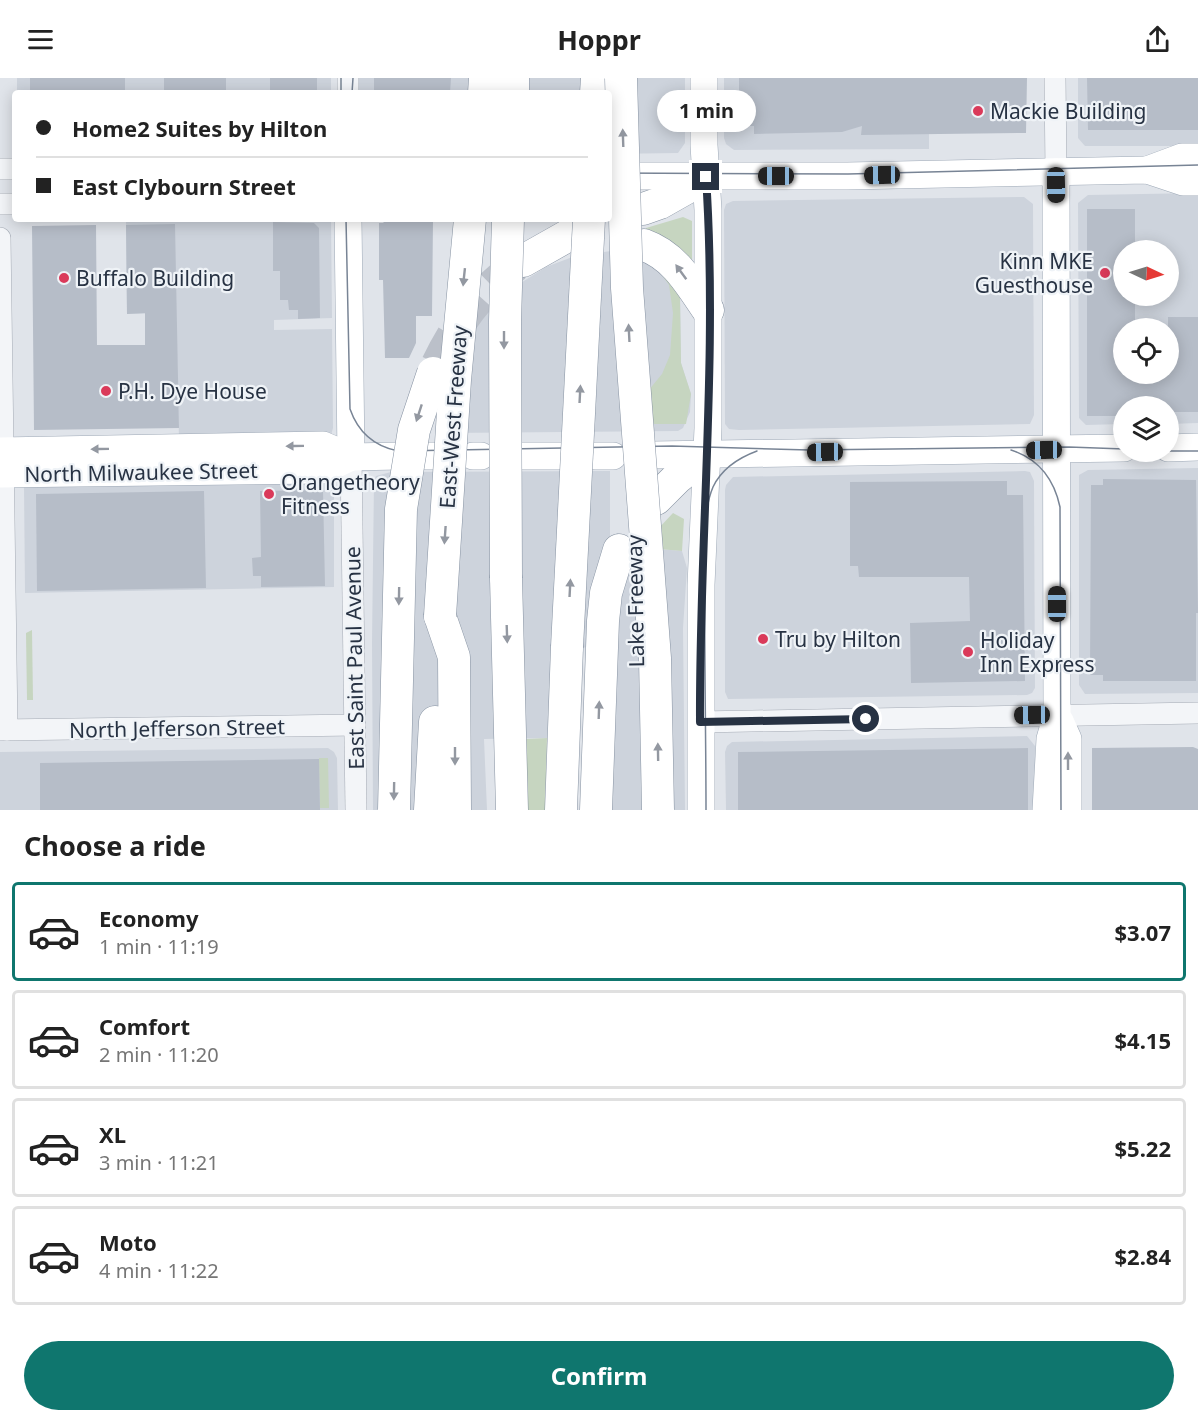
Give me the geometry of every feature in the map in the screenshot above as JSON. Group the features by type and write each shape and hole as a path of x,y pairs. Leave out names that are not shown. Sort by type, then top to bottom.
{"highway":[{"path":"621,78 627,288 633,391 655,658 658,810"},
{"path":"643,209 660,203 706,177"},
{"name":"East-West Freeway","path":"440,616 455,380 470,222"},
{"path":"508,222 504,321 504,435 512,810"},
{"path":"558,241 567,647 561,810"},
{"path":"644,245 660,252 675,264 708,310"},
{"path":"394,810 401,509 414,430 435,368"},
{"name":"Lake Freeway","path":"633,391 637,810"},
{"path":"656,499 677,478 706,455"},
{"path":"596,810 603,621 606,592 619,550"},
{"path":"430,810 440,616"},
{"path":"440,616 454,657 455,810"}],"main road":[{"path":"701,810 701,585 708,428 704,78"},
{"path":"612,176 706,177 1147,170 1182,157 1198,157"},
{"path":"1147,170 1183,182 1198,182"},
{"path":"1046,810 1050,740 1057,715 1056,172"},
{"name":"East Saint Paul Avenue","path":"348,222 351,457"},
{"path":"1179,448 1198,447"},
{"path":"653,455 1113,448"},
{"name":"North Milwaukee Street","path":"2,462 324,470 351,457 417,456"},
{"path":"520,456 562,456"},
{"path":"1057,715 1068,739 1068,810"}],"street":[{"path":"1055,78 1056,172"},
{"path":"0,238 4,730"},
{"name":"East Saint Paul Avenue","path":"351,457 356,810"},
{"path":"700,722 1198,713"},
{"name":"North Jefferson Street","path":"4,730 355,725"}],"shaded area":[{"path":"17,78 164,78 164,90 17,90"},
{"path":"226,78 331,78 331,90 226,90"},
{"path":"358,78 685,78 685,143 678,153 612,154 612,90 358,90"},
{"path":"724,78 929,78 929,149 734,150 726,144 724,138"},
{"path":"1078,78 1198,78 1198,146 1085,146 1078,138"},
{"path":"1198,193 1198,423 1179,424 1179,396 1113,396 1113,424 1086,425 1079,418 1078,203 1088,195"},
{"path":"1024,197 1033,204 1034,415 1030,424 739,430 729,429 725,424 724,210 726,204 733,201"},
{"path":"126,222 331,222 332,318 274,320 274,330 332,329 333,428 331,435 179,439 176,313 127,314"},
{"path":"611,251 647,254 680,296 681,363 691,394 690,412 683,428 678,431 442,433 470,334 487,312 505,293 546,267 575,256"},
{"path":"1198,468 1198,693 1085,694 1079,685 1079,475 1088,470"},
{"path":"610,471 610,540 597,648 553,646 547,738 484,739 487,810 373,810 372,643 374,481 376,476 391,472"},
{"path":"1030,472 1034,481 1035,688 1032,693 1027,695 728,699 725,692 725,490 733,477"},
{"path":"328,481 334,489 334,587 25,593 24,487"},
{"path":"659,549 682,551 687,568 683,628 685,810 584,810 623,577 630,573 636,559"},
{"path":"1027,736 1035,746 1035,810 726,810 725,752 727,746 732,742"},
{"path":"328,748 337,758 338,810 0,810 0,752"}],"green space":[{"path":"683,217 692,221 692,263 645,233 646,228"},
{"path":"647,254 680,296 681,363 691,394 686,424 650,424 648,391 662,374 670,355 673,313 669,285"},
{"path":"673,513 684,519 682,551 659,549 658,529"},
{"path":"32,630 33,700 27,700 26,633"},
{"path":"547,738 545,810 528,810 526,739"},
{"path":"319,758 328,758 329,808 320,808"}],"building":[{"path":"30,78 125,78 125,90 30,90"},
{"path":"164,78 226,78 226,90 164,90"},
{"path":"270,78 317,78 317,90 270,90"},
{"path":"374,78 451,78 450,90 374,90"},
{"path":"739,78 1027,78 1026,133 861,135 862,126 842,132 754,134 754,126 737,126 736,91 739,91"},
{"path":"1087,78 1198,78 1198,130 1088,130"},
{"path":"1087,209 1135,209 1135,240 1113,240 1113,306 1135,306 1135,318 1113,318 1113,384 1179,384 1179,318 1168,317 1198,317 1198,412 1179,412 1179,396 1113,396 1113,416 1087,416"},
{"path":"273,222 314,223 319,228 320,318 298,319 298,310 289,310 288,300 280,300 280,271 273,271"},
{"path":"433,222 432,316 416,316 416,343 409,358 385,358 383,280 379,280 379,223"},
{"path":"175,224 179,428 34,430 32,226 96,225 97,345 145,345 145,313 127,314 126,225"},
{"path":"1103,479 1196,480 1198,613 1196,613 1196,681 1103,681 1103,675 1090,675 1091,485 1103,485"},
{"path":"1007,481 1007,495 1023,495 1025,681 911,683 910,623 970,621 969,577 859,577 858,566 850,566 850,482"},
{"path":"323,490 325,586 261,587 261,576 253,576 252,558 261,557 260,491"},
{"path":"204,491 206,588 37,591 36,494"},
{"path":"1193,747 1198,749 1198,810 1092,810 1092,748"},
{"path":"1028,748 1028,810 738,810 738,752"},
{"path":"319,759 320,810 40,810 40,763"}],"tunnel":[{"path":"437,364 453,334 473,306 496,281 523,261"}],"tram line":[{"path":"341,78 341,90"},
{"path":"352,90 353,78"},
{"path":"612,173 848,174 1198,165"},
{"path":"346,222 350,409 362,431 374,442 389,449 398,451 672,446 809,450 1069,447 1113,449"},
{"path":"1011,450 1030,459 1044,471 1054,488 1060,507 1061,810"},
{"path":"706,810 705,530 707,508 713,487 721,474 737,460 757,451"},
{"path":"1179,451 1198,451"}],"place":[{"name":"Mackie Building","path":"978,111"},
{"name":"Kinn MKE Guesthouse","path":"1105,273"},
{"name":"Buffalo Building","path":"64,278"},
{"name":"P.H. Dye House","path":"106,391"},
{"name":"Orangetheory Fitness","path":"269,494"},
{"name":"Tru by Hilton","path":"763,639"},
{"name":"Holiday Inn Express","path":"968,652"}],"route":[{"path":"706,177 708,428 701,585 700,722 866,719"}]}
